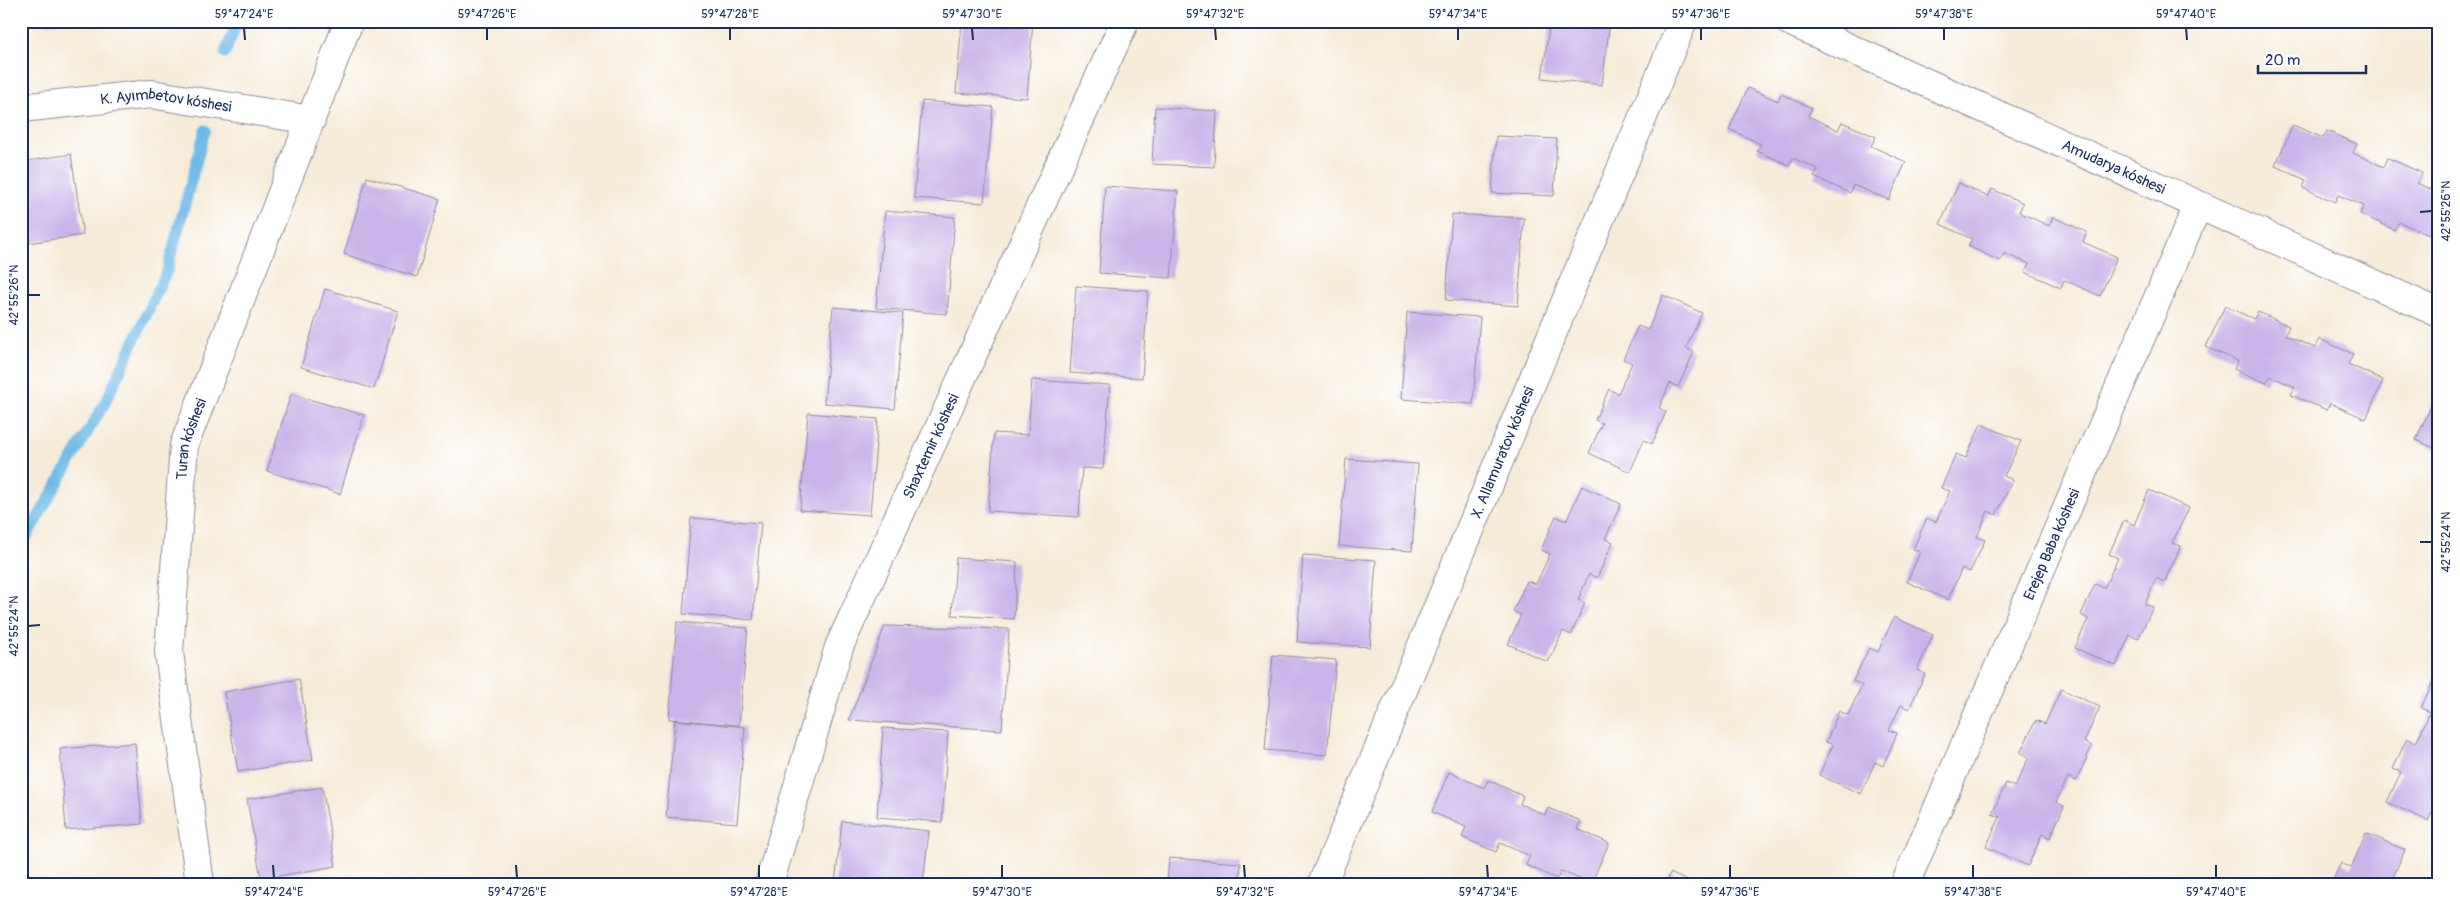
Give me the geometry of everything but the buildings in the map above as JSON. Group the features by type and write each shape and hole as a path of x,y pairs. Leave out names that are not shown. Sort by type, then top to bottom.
{"street":[{"name":"Turan kóshesi","path":"200,884 169,652 184,446 349,21"},
{"name":"Shaxtemir kóshesi","path":"769,884 839,647 1125,21"},
{"name":"X. Allamuratov kóshesi","path":"1322,884 1683,21"},
{"name":"Amudarya kóshesi","path":"1789,21 2439,313"},
{"name":"K. Ayımbetov kóshesi","path":"21,108 151,94 311,120"},
{"name":"Erejep Baba kóshesi","path":"1904,884 2198,205"}],"waterway":[{"path":"225,53 238,21"},
{"path":"21,546 106,401 167,271 205,130"}]}
